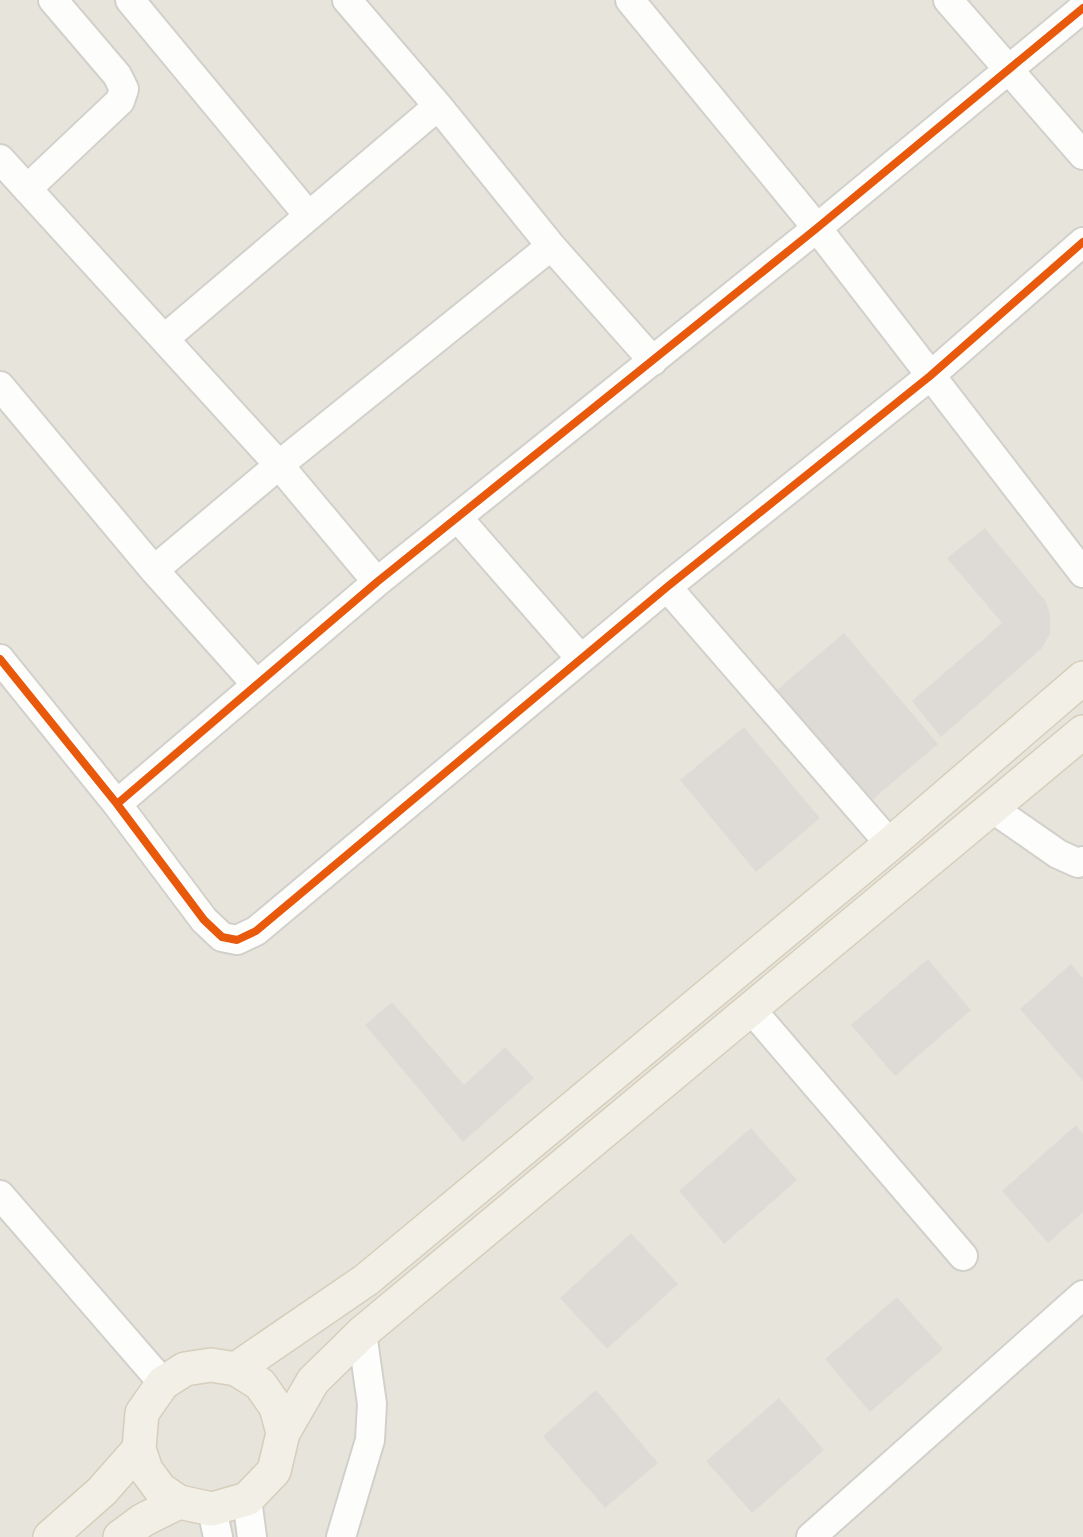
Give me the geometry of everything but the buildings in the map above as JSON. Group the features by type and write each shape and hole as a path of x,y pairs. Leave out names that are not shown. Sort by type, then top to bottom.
{"main road":[{"path":"237,1369 366,1280 890,844 1083,678"},
{"path":"283,1433 276,1407 260,1384 237,1369 202,1366 185,1369 163,1383 142,1413 139,1449 146,1470 160,1489 215,1523 247,1499 274,1471 283,1433 313,1381 362,1333 1083,732"},
{"path":"50,1537 102,1491 139,1449"},
{"path":"120,1537 143,1520 179,1502"}],"street":[{"path":"53,0 117,75 123,89 120,102 11,180 164,339 279,465 377,582"},
{"path":"130,0 308,215"},
{"path":"347,0 438,106 551,246 653,361"},
{"path":"630,0 817,228 1083,573"},
{"path":"948,0 1083,155"},
{"path":"117,804 255,683 377,582 817,228 1083,8"},
{"path":"164,339 438,106"},
{"path":"0,659 117,804 204,920 222,936 237,940 256,931 668,587 930,376 1083,242"},
{"path":"154,570 279,465 551,246"},
{"path":"0,386 154,570 255,683"},
{"path":"458,518 581,659"},
{"path":"668,587 890,844"},
{"path":"992,808 1058,854 1078,863 1083,861"},
{"path":"750,1008 963,1256"},
{"path":"0,1195 163,1383"},
{"path":"812,1537 1083,1295"},
{"path":"341,1537 370,1440 372,1404 362,1333"},
{"path":"247,1499 252,1537"}],"shaded area":[{"path":"0,0 1083,0 1083,1537 0,1537"}],"cycle path":[{"path":"117,804 377,582 817,228 1083,8"},
{"path":"0,659 117,804 204,920 222,937 237,940 256,931 667,587 930,376 1083,242"}]}
